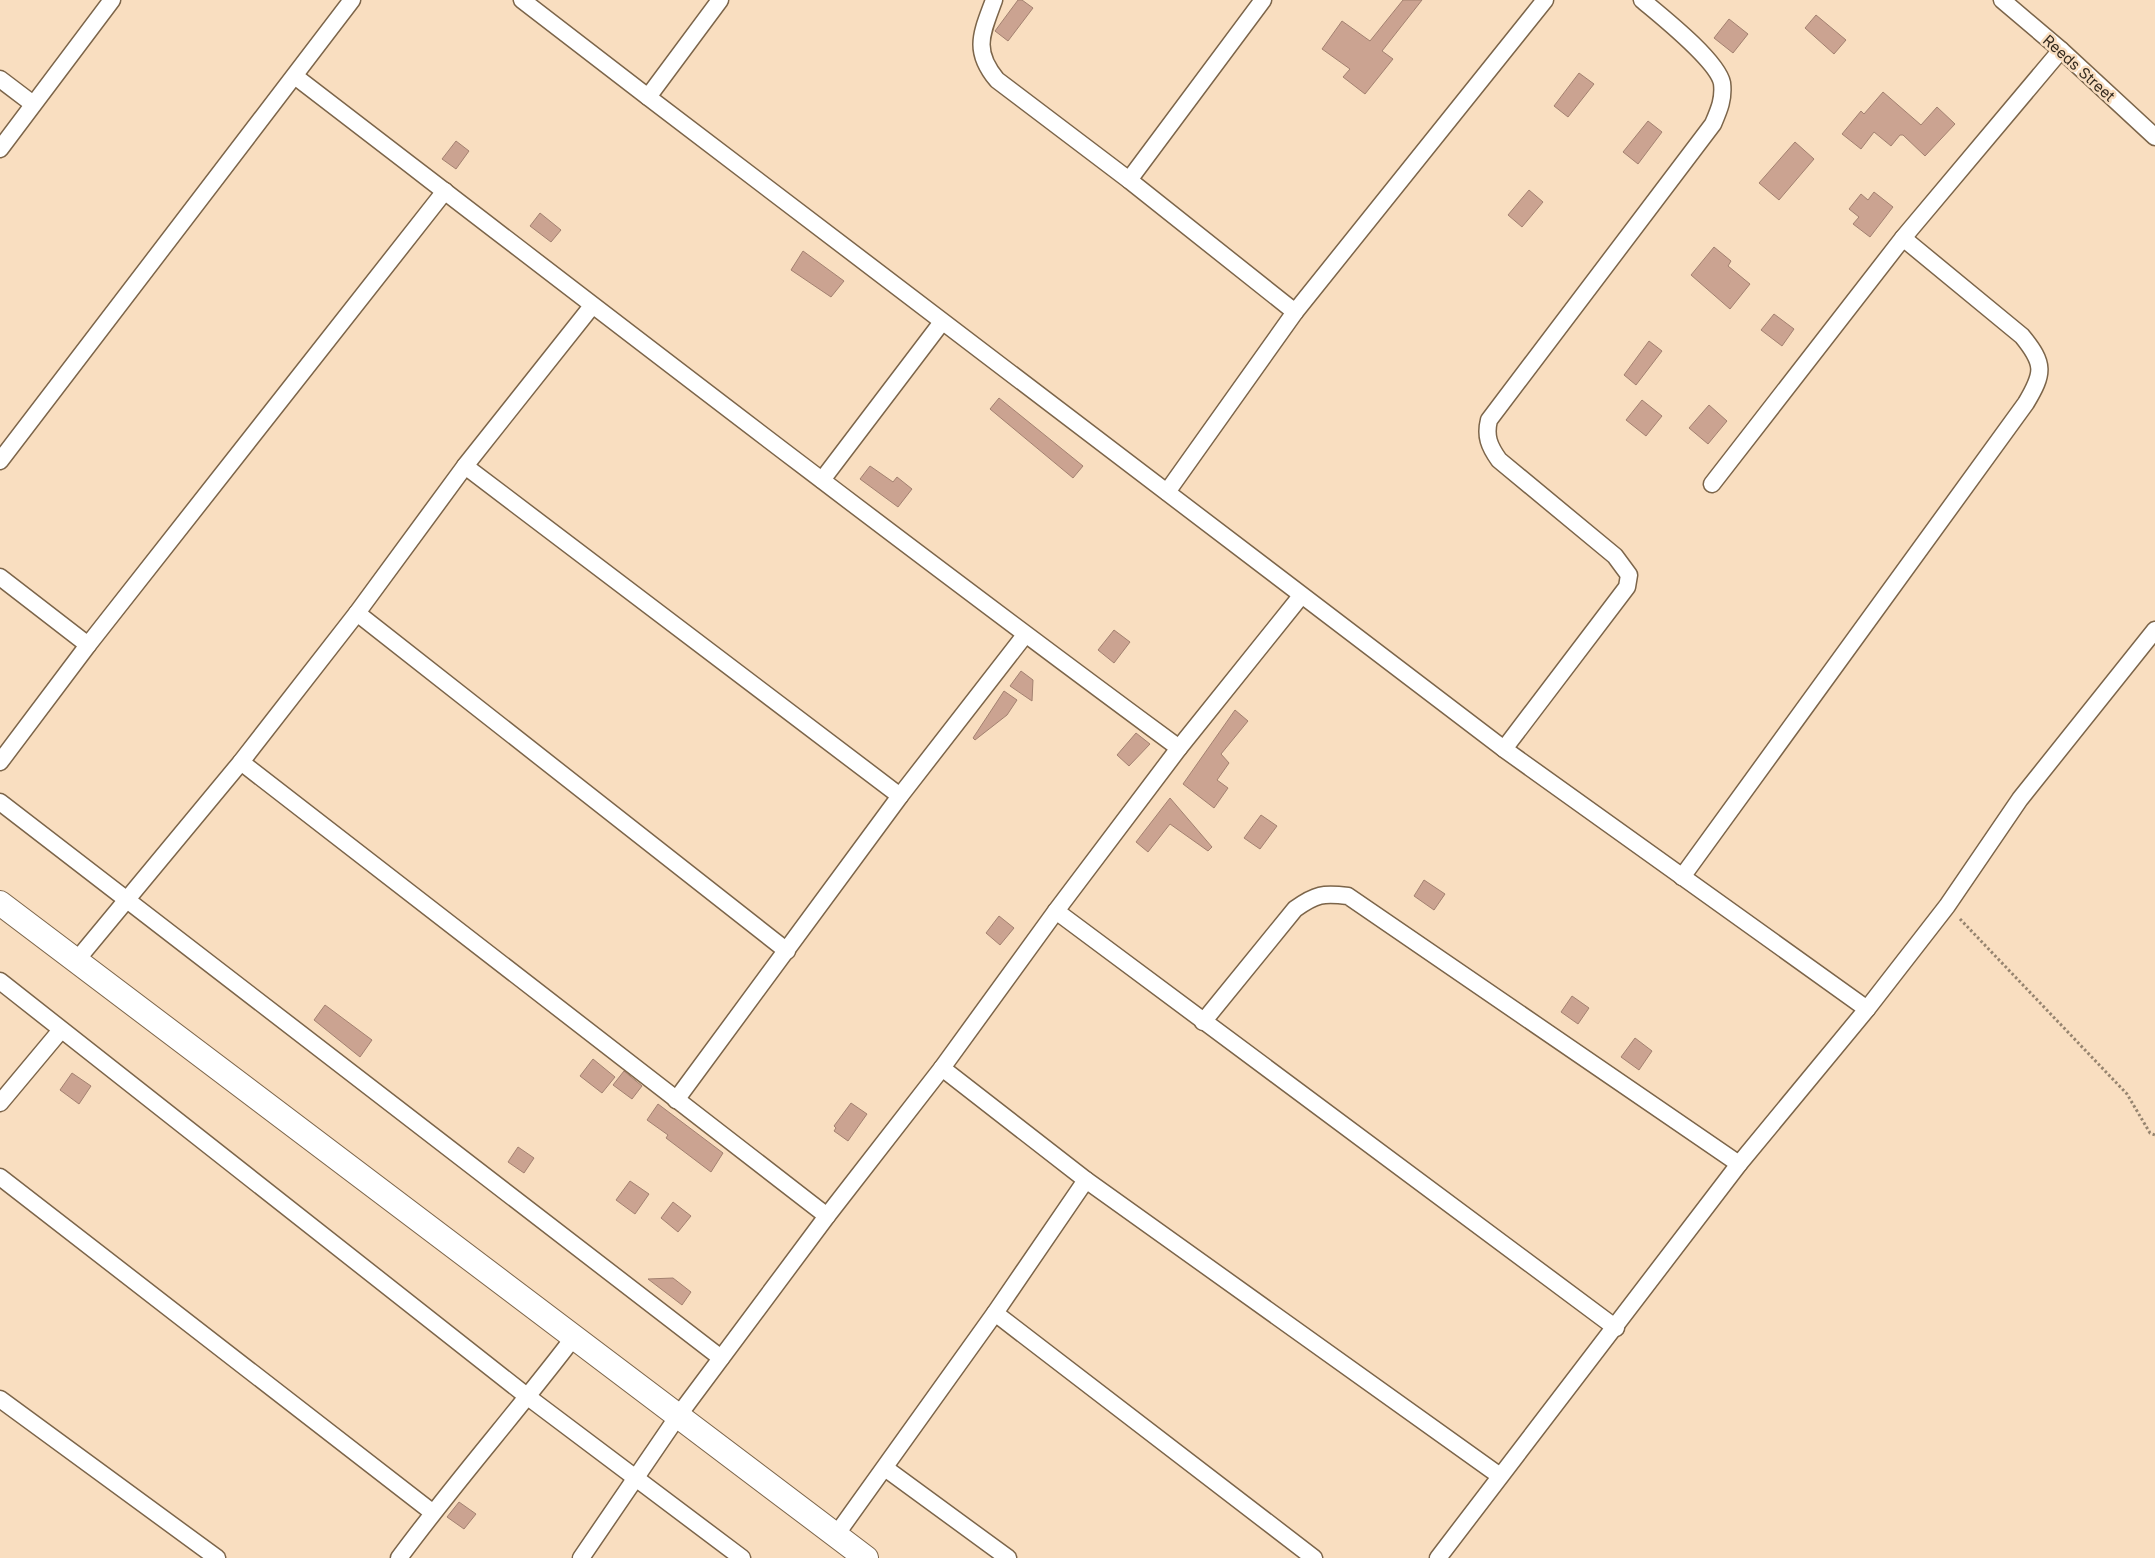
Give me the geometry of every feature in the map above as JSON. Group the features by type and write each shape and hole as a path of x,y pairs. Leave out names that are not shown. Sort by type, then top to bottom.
{"street":[{"path":"0,149 112,0"},
{"path":"0,461 296,77 352,0"},
{"path":"522,0 1504,749 1867,1009"},
{"path":"648,97 720,0"},
{"path":"994,0 982,31 980,47 989,70 997,80 1129,180 1295,312"},
{"path":"1129,180 1263,0"},
{"path":"1167,492 1295,312 1545,0"},
{"path":"1504,749 1628,587 1629,575 1614,556 1499,460 1491,448 1486,432 1489,420 1713,124 1722,102 1722,81 1708,61 1687,39 1642,0"},
{"name":"Reeds Street","path":"2002,0 2061,50 2155,137"},
{"path":"1712,484 1903,238 2061,50"},
{"path":"296,77 592,306 1025,635 1180,748"},
{"path":"0,79 33,104"},
{"path":"0,762 88,645 445,191"},
{"path":"1682,877 2020,412 2038,383 2041,368 2036,353 2022,336 1903,238"},
{"path":"76,961 241,762 356,613 465,466 592,306"},
{"path":"822,480 942,322"},
{"path":"465,466 900,796"},
{"path":"0,577 88,645"},
{"path":"580,1558 678,1416 827,1216 942,1068 1056,911 1180,748 1301,596"},
{"path":"356,613 787,951"},
{"path":"1438,1558 1616,1328 1739,1164 1867,1009 1948,906 2020,799 2071,738 2155,630"},
{"path":"676,1100 900,796 1025,635"},
{"path":"241,762 827,1216"},
{"path":"0,802 721,1358"},
{"path":"1203,1022 1295,908 1313,896 1329,894 1348,896 1739,1164"},
{"path":"0,904 574,1337 815,1522 866,1558"},
{"path":"1056,911 1616,1328"},
{"path":"0,981 528,1398 742,1558"},
{"path":"0,1103 61,1030"},
{"path":"942,1068 1086,1180 1500,1476"},
{"path":"0,1177 432,1512"},
{"path":"836,1535 995,1313 1086,1180"},
{"path":"995,1313 1314,1558"},
{"path":"399,1558 432,1512 528,1398 574,1337"},
{"path":"0,1399 217,1558"},
{"path":"885,1468 1008,1558"}],"path":[{"path":"1948,906 2127,1094 2150,1133 2155,1135"}],"building":[{"path":"1018,0 1022,0 1033,8 1008,41 995,31"},
{"path":"1403,0 1422,0 1382,51 1393,59 1365,94 1343,77 1350,69 1322,49 1342,21 1370,41"},
{"path":"1816,15 1846,40 1834,54 1805,28"},
{"path":"1729,19 1748,34 1733,53 1714,38"},
{"path":"1579,73 1594,84 1568,117 1554,106"},
{"path":"1883,92 1921,125 1937,107 1955,124 1925,156 1903,135 1900,135 1891,146 1874,132 1861,149 1842,134 1861,111 1864,114"},
{"path":"1648,121 1662,132 1638,164 1623,152"},
{"path":"456,141 469,151 456,169 442,159"},
{"path":"1795,142 1814,159 1779,200 1759,183"},
{"path":"1529,190 1543,202 1522,227 1508,215"},
{"path":"1874,192 1893,207 1870,237 1853,224 1859,217 1849,209 1861,194 1868,200"},
{"path":"540,213 561,230 551,242 530,226"},
{"path":"1714,247 1731,261 1728,266 1750,284 1730,309 1691,275"},
{"path":"803,251 844,281 831,297 791,270"},
{"path":"1774,314 1794,329 1782,346 1761,330"},
{"path":"1649,341 1662,351 1636,385 1624,375"},
{"path":"999,398 1083,466 1073,478 990,409"},
{"path":"1642,400 1662,416 1646,436 1626,420"},
{"path":"1709,405 1727,421 1708,444 1689,428"},
{"path":"870,466 893,482 897,477 912,489 898,507 860,479"},
{"path":"1114,630 1130,642 1114,663 1098,650"},
{"path":"1021,671 1033,680 1032,701 1010,686"},
{"path":"1004,691 1017,700 1007,715 975,740 973,738"},
{"path":"1235,710 1248,721 1221,754 1229,763 1217,780 1228,788 1214,808 1183,784"},
{"path":"1136,733 1150,744 1129,766 1117,755"},
{"path":"1170,798 1212,847 1208,851 1170,824 1148,852 1136,842"},
{"path":"1261,815 1277,826 1260,849 1244,838"},
{"path":"1424,880 1445,894 1434,910 1414,896"},
{"path":"999,916 1014,928 1000,945 986,933"},
{"path":"1572,996 1589,1008 1578,1024 1561,1012"},
{"path":"325,1005 372,1040 360,1057 314,1020"},
{"path":"1635,1038 1652,1051 1639,1070 1621,1057"},
{"path":"593,1059 615,1077 602,1093 580,1076"},
{"path":"624,1071 642,1086 632,1099 613,1085"},
{"path":"72,1073 91,1086 79,1104 60,1090"},
{"path":"851,1103 867,1114 848,1141 834,1131 836,1128 834,1126"},
{"path":"658,1104 723,1153 711,1172 666,1138 668,1135 647,1120"},
{"path":"518,1147 534,1158 524,1173 508,1162"},
{"path":"630,1181 649,1194 635,1214 616,1200"},
{"path":"673,1202 691,1216 678,1232 661,1218"},
{"path":"673,1278 691,1292 682,1305 648,1279"},
{"path":"459,1502 476,1514 464,1529 447,1517"}]}
